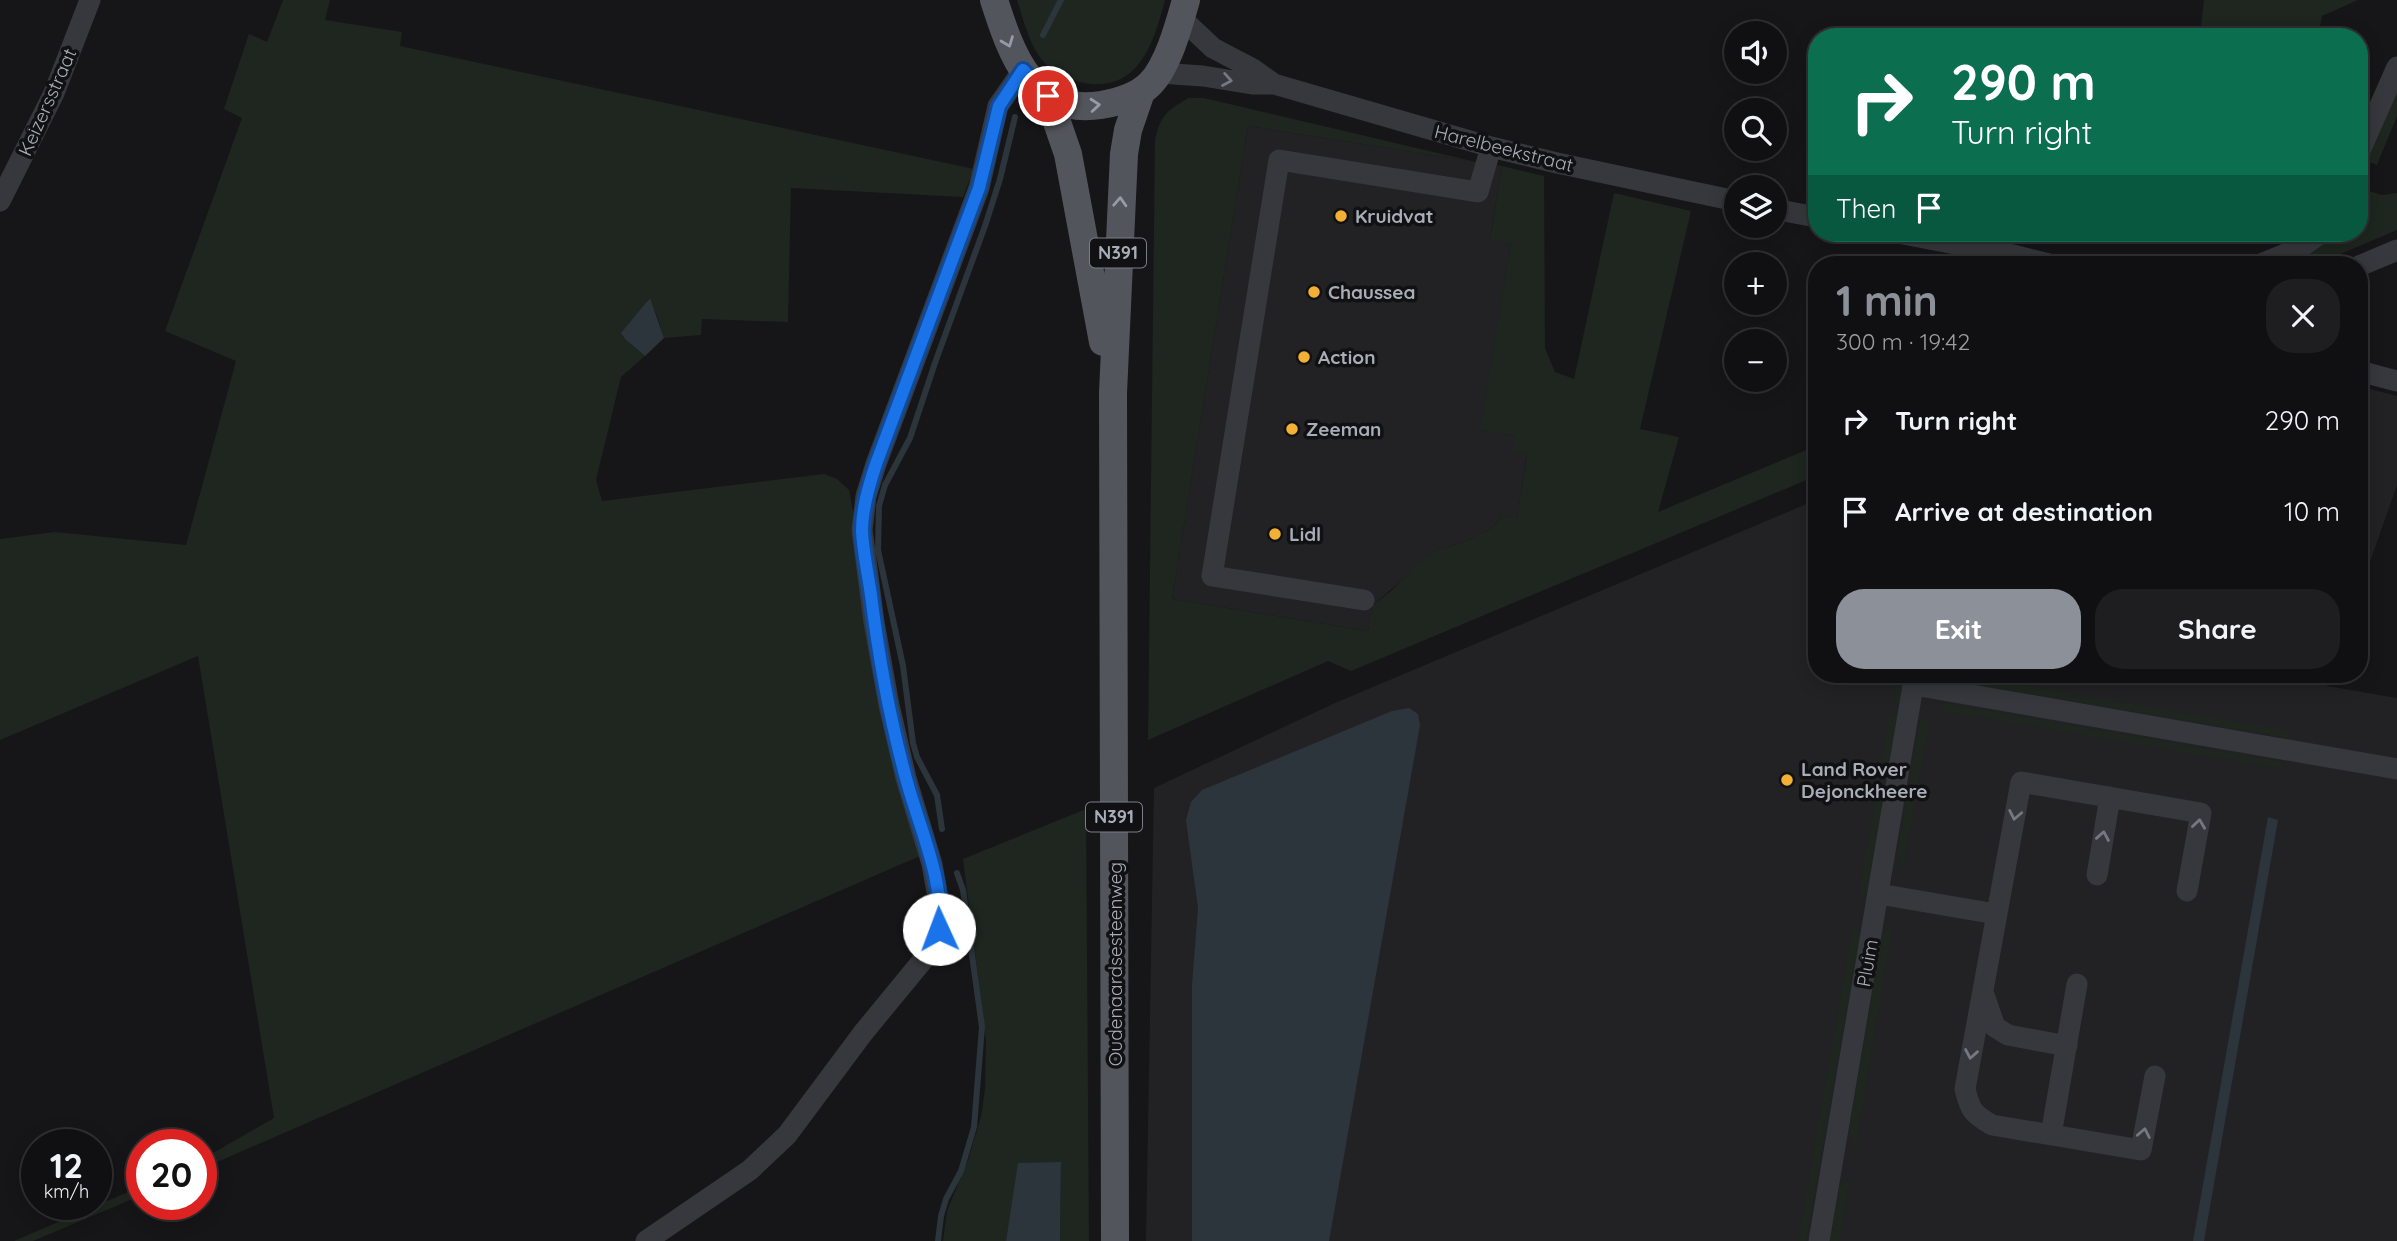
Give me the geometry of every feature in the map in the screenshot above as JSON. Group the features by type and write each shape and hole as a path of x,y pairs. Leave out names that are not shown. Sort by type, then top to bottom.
{"main road":[{"name":"N391","path":"994,0 1011,51 1023,70 1048,96"},
{"name":"N391","path":"1150,82 1183,9"},
{"path":"1048,96 1072,105 1091,106 1119,102 1150,82"},
{"name":"Oudenaardsesteenweg","path":"1115,1241 1112,393 1124,154 1129,130 1150,82"},
{"name":"Oudenaardsesteenweg","path":"1048,96 1068,154 1112,393"}],"street":[{"name":"Keizersstraat","path":"0,201 54,93 90,0"},
{"name":"Harelbeekstraat","path":"1183,9 1213,48 1253,69 1274,84"},
{"path":"2368,133 2397,67"},
{"path":"646,1241 750,1170 787,1135 933,944 941,915 932,864 889,705 874,622 862,530 866,496 876,464 979,188 999,106 1023,70"},
{"name":"Harelbeekstraat","path":"1150,82 1203,76 1252,84 1274,84 1491,147 1724,198"},
{"path":"1364,600 1212,576 1279,160 1478,192 1491,147"},
{"path":"1787,211 1808,215"},
{"path":"1945,242 2017,256"},
{"path":"2280,256 2308,242"},
{"path":"2368,262 2397,250"},
{"path":"2368,373 2397,381"},
{"name":"Pluim","path":"1819,1241 1914,683"},
{"name":"Pluim","path":"1936,683 2397,769"},
{"path":"2155,1076 2141,1150 1992,1125 1978,1117 1969,1107 1965,1089 2021,782 2201,813 2187,891"},
{"path":"2096,875 2110,797"},
{"path":"1880,894 1996,914"},
{"path":"2051,1135 2077,984"},
{"path":"1983,990 1995,1027 2008,1035 2067,1046"}],"shaded area":[{"path":"283,0 330,0 325,20 402,32 400,46 974,169 963,197 791,188 788,322 702,319 701,335 664,338 649,298 626,340 645,356 621,377 596,480 602,501 824,474 837,479 849,490 920,856 217,1162 217,1151 274,1118 198,656 0,740 0,539 55,532 186,545 236,361 165,331 242,118 224,109 249,34 267,42"},
{"path":"1017,0 1165,0 1155,32 1141,61 1131,72 1118,80 1103,84 1070,79 1048,66 1032,43"},
{"path":"2204,0 2358,0 2322,16 2320,28 2201,28"},
{"path":"2397,83 2397,116 2377,165 2368,161 2368,146"},
{"path":"1188,98 1204,98 1476,162 1248,126 1172,599 1368,631 1372,606 1436,550 1462,543 1492,528 1502,516 1517,518 1527,454 1513,451 1515,436 1480,430 1511,243 1490,240 1502,166 1544,176 1545,348 1555,372 1574,379 1614,193 1691,211 1640,429 1679,437 1658,512 1808,449 1808,479 1351,671 1328,661 1148,740 1155,140 1160,124 1174,107"},
{"path":"1248,126 1502,166 1490,239 1511,243 1481,430 1515,436 1527,453 1517,519 1502,516 1492,528 1462,543 1436,550 1372,606 1368,631 1172,599"},
{"path":"2368,191 2382,195 2397,193 2397,230 2336,256 2296,256 2317,242 2368,242"},
{"path":"650,298 664,338 645,356 621,333"},
{"path":"2368,388 2397,396 2397,485 2368,567"},
{"path":"1808,503 1808,683 2328,683 2327,686 2397,698 2397,1241 1146,1241 1154,788 1335,703"},
{"path":"1897,683 1905,683 1901,706 1895,705"},
{"path":"1966,683 2012,683 2289,731 2288,738"},
{"path":"1944,703 2283,762 2281,769 1943,711"},
{"path":"1409,708 1418,714 1420,725 1329,1241 1192,1241 1192,985 1198,908 1186,820 1191,802 1202,790 1392,711"},
{"path":"1890,714 1898,716 1868,891 1858,897"},
{"path":"1920,719 1930,721 1903,869 1897,855"},
{"path":"1086,809 1089,1241 1060,1241 1061,1163 1019,1163 1006,1241 943,1241 947,1211 968,1160 981,1117 985,1089 986,1040 963,859"},
{"path":"2268,817 2278,820 2204,1241 2193,1241"},
{"path":"1893,924 1856,1145 1849,1128 1882,934"},
{"path":"1853,925 1860,935 1806,1241 1798,1241"},
{"path":"1061,1162 1060,1241 1006,1241 1018,1163"},
{"path":"1850,1180 1839,1241 1830,1241 1839,1190 1843,1183"},
{"path":"126,1193 126,1202 112,1208 112,1199"},
{"path":"63,1220 83,1220 33,1241 14,1241"}],"waterway":[{"path":"1043,35 1061,0"},
{"path":"942,829 937,795 917,757 913,743 903,666 878,550 879,506 885,485 910,438 985,226 1015,117"},
{"path":"938,1241 946,1199 961,1171 974,1127 982,1027 963,890 957,873"}],"place":[{"name":"Kruidvat","path":"1341,216"},
{"name":"Chaussea","path":"1314,292"},
{"name":"Action","path":"1304,357"},
{"name":"Zeeman","path":"1292,429"},
{"name":"Lidl","path":"1275,534"},
{"name":"Land Rover Dejonckheere","path":"1787,780"}],"route":[{"path":"939,929 941,915 932,864 906,778 874,622 862,530 866,496 979,188 999,106 1023,70 1048,96"}]}
